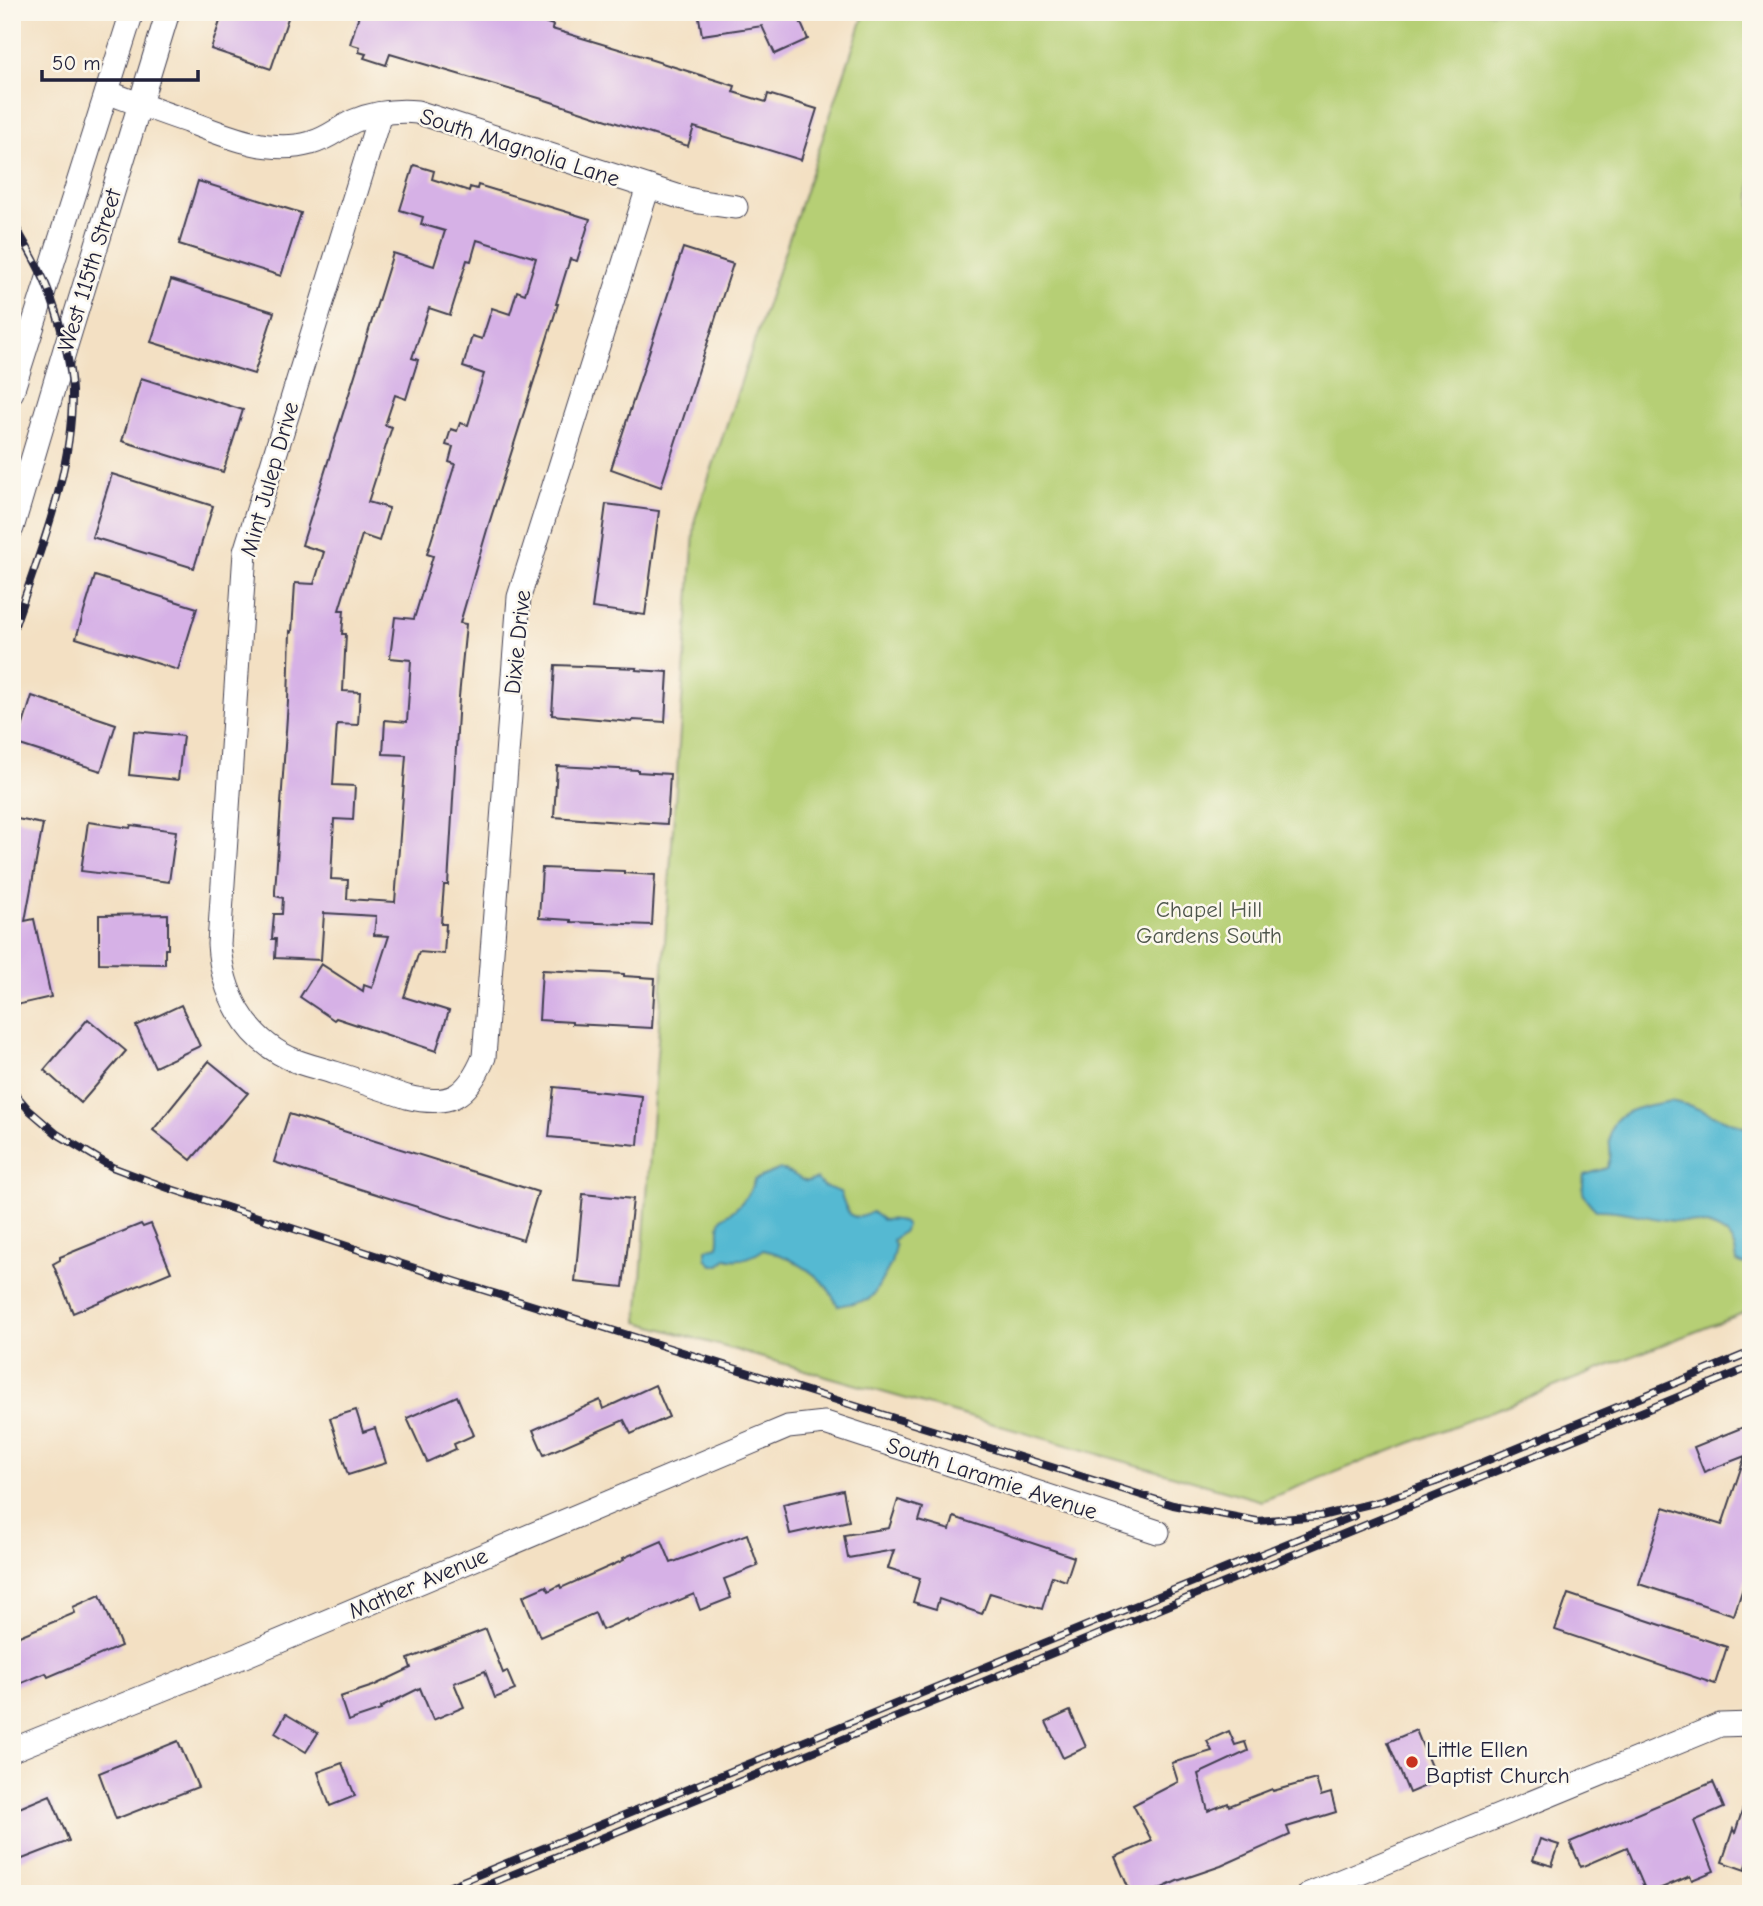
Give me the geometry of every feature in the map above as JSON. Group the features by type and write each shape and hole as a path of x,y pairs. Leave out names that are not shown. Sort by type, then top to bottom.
{"street":[{"name":"West 115th Street","path":"12,392 132,12"},
{"name":"West 115th Street","path":"12,528 168,12"},
{"name":"South Magnolia Lane","path":"107,92 241,141 265,145 311,143 353,122 380,114 402,111 429,115 648,187 700,202 736,207"},
{"name":"Mint Julep Drive","path":"380,114 245,552 219,944 220,963 231,1000 254,1032 270,1047 289,1058 424,1101 442,1101 456,1096 467,1088 478,1071"},
{"name":"Dixie Drive","path":"478,1071 486,1044 519,597 648,187"},
{"name":"South Laramie Avenue","path":"825,1423 1158,1532"},
{"name":"Mather Avenue","path":"12,1750 242,1657 788,1427 825,1423"},
{"path":"1309,1894 1720,1725 1751,1724"}],"green space":[{"name":"Chapel Hill Gardens South","path":"865,12 1751,12 1751,1310 1262,1501 638,1322 695,519"}],"water":[{"path":"1671,1101 1691,1106 1751,1130 1751,1261 1744,1265 1737,1262 1730,1239 1717,1229 1696,1223 1596,1210 1584,1194 1584,1175 1607,1168 1610,1134 1612,1125 1618,1118 1634,1109"},
{"path":"780,1169 804,1181 817,1179 823,1186 840,1192 853,1216 864,1216 872,1212 883,1220 896,1220 906,1225 904,1231 893,1240 895,1246 891,1264 868,1300 838,1306 826,1286 813,1274 789,1259 771,1252 763,1250 740,1259 726,1258 720,1265 712,1265 706,1258 706,1249 718,1246 719,1224 722,1218 742,1202 754,1180"}],"building":[{"path":"223,12 290,12 271,69 211,49"},
{"path":"360,12 513,12 553,25 552,29 735,86 733,92 766,102 768,94 817,109 801,160 694,127 688,146 390,54 386,65 364,58 366,54 359,52 360,47 350,44"},
{"path":"698,12 796,12 808,39 775,54 762,26 702,35"},
{"path":"414,165 434,171 432,179 469,191 470,187 477,189 478,185 590,219 577,261 570,259 460,623 466,624 448,885 444,885 441,924 446,924 444,954 419,952 404,997 449,1011 436,1051 336,1018 334,1020 300,997 321,964 363,991 364,985 372,988 389,936 374,935 376,916 324,913 321,960 275,958 276,939 272,939 274,914 282,914 283,898 275,896 275,891 295,583 314,584 324,552 302,545 393,253 434,266 445,231 421,224 423,217 400,210","holes":["477,240 536,258 525,294 517,291 510,314 492,308 482,339 472,336 463,367 484,374 468,425 460,423 457,431 451,429 446,445 453,447 449,462 455,464 427,554 433,556 414,619 395,617 390,658 411,660 407,722 385,720 383,754 406,755 395,902 347,899 348,880 331,879 334,819 353,820 355,786 333,785 337,724 358,725 360,692 343,691 346,634 342,634 344,610 339,610 362,535 379,541 389,508 368,502 392,427 385,425 395,395 406,399 418,360 412,358 429,308 450,315 467,260 471,261"]},
{"path":"198,181 301,213 281,276 179,244"},
{"path":"683,248 733,264 661,487 611,469"},
{"path":"171,280 274,312 254,374 151,342"},
{"path":"141,378 243,410 223,472 122,441"},
{"path":"112,474 213,506 194,568 92,537"},
{"path":"606,504 659,511 645,615 592,608"},
{"path":"95,576 197,608 178,670 76,638"},
{"path":"555,665 668,672 665,722 552,715"},
{"path":"32,696 116,724 101,771 17,744"},
{"path":"134,731 183,736 178,780 129,775"},
{"path":"557,766 670,774 667,824 554,817"},
{"path":"12,818 43,824 25,921 34,919 51,997 12,1006"},
{"path":"88,822 176,831 169,882 81,871"},
{"path":"542,868 655,875 652,925 539,918"},
{"path":"168,914 165,964 99,963 99,915"},
{"path":"542,970 655,978 652,1028 539,1020"},
{"path":"181,1005 200,1046 155,1067 136,1026"},
{"path":"88,1019 126,1051 81,1103 44,1070"},
{"path":"209,1061 248,1093 191,1160 153,1130"},
{"path":"554,1087 642,1096 638,1145 549,1137"},
{"path":"289,1114 538,1192 523,1240 274,1162"},
{"path":"583,1194 633,1199 623,1287 575,1282"},
{"path":"141,1224 143,1227 151,1224 171,1272 73,1313 53,1264 60,1260 60,1257"},
{"path":"655,1385 669,1417 631,1434 624,1420 544,1455 533,1430 600,1400 603,1409"},
{"path":"457,1396 474,1435 454,1444 456,1449 427,1462 407,1418"},
{"path":"356,1410 363,1432 375,1428 386,1463 348,1475 330,1418"},
{"path":"1751,1424 1751,1564 1734,1615 1639,1584 1664,1507 1722,1525 1745,1456 1704,1472 1694,1447"},
{"path":"843,1490 849,1521 790,1534 783,1504"},
{"path":"898,1500 923,1508 919,1521 950,1530 954,1517 1074,1557 1066,1581 1052,1576 1042,1609 990,1593 982,1614 939,1599 936,1609 913,1602 920,1578 888,1568 894,1550 848,1558 844,1535 889,1528"},
{"path":"747,1534 758,1566 724,1579 731,1598 700,1610 694,1594 602,1630 595,1613 540,1637 523,1596 546,1586 549,1591 560,1585 561,1588 662,1541 671,1563"},
{"path":"1568,1594 1727,1647 1715,1684 1555,1630"},
{"path":"100,1595 121,1646 48,1677 46,1673 12,1687 12,1639 75,1613 73,1607"},
{"path":"486,1629 503,1673 507,1671 515,1690 495,1698 485,1671 454,1683 464,1707 433,1720 420,1688 380,1708 381,1710 348,1721 340,1697 373,1686 411,1668 408,1659"},
{"path":"1070,1711 1086,1747 1063,1758 1046,1722"},
{"path":"286,1714 318,1733 306,1752 275,1733"},
{"name":"Little Ellen Baptist Church","path":"1416,1730 1437,1781 1409,1793 1388,1742"},
{"path":"1229,1731 1235,1745 1245,1742 1248,1751 1198,1774 1208,1811 1272,1789 1273,1791 1316,1779 1321,1796 1331,1793 1336,1812 1287,1827 1290,1835 1221,1866 1149,1894 1131,1894 1115,1857 1152,1841 1133,1805 1178,1782 1172,1763 1212,1751 1207,1741"},
{"path":"178,1741 198,1787 116,1819 99,1773"},
{"path":"342,1763 355,1796 330,1806 318,1772"},
{"path":"1713,1782 1724,1808 1694,1821 1714,1871 1692,1880 1690,1876 1647,1894 1627,1847 1581,1867 1570,1842"},
{"path":"50,1795 69,1841 12,1863 12,1811"},
{"path":"1747,1796 1751,1797 1751,1853 1745,1870 1722,1862"},
{"path":"1540,1839 1559,1845 1552,1866 1533,1860"}],"railway":[{"path":"12,220 51,298 67,352 72,391 71,422 60,484 43,545 12,634"},
{"path":"12,1090 29,1110 57,1134 112,1167 168,1188 461,1283 1173,1505 1257,1521 1321,1516 1382,1501 1441,1480"},
{"path":"1435,1482 1751,1352"},
{"path":"465,1894 1751,1367"},
{"path":"431,1894 1354,1516"}],"place":[{"name":"Little Ellen Baptist Church","path":"1412,1762"}]}
